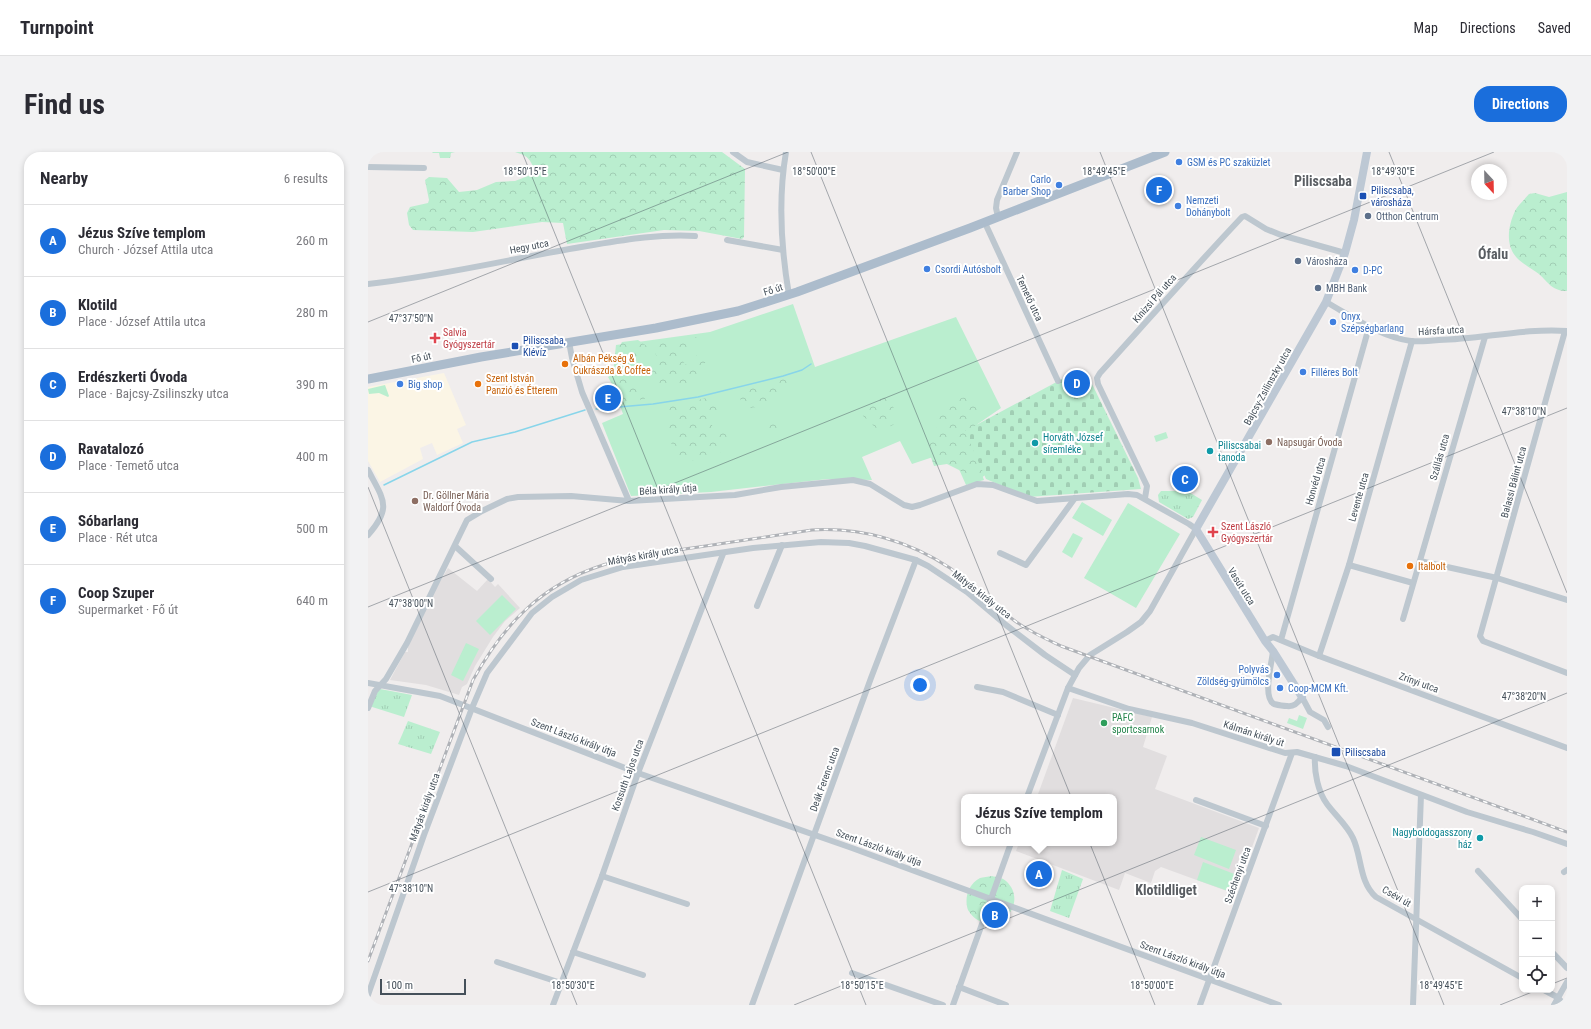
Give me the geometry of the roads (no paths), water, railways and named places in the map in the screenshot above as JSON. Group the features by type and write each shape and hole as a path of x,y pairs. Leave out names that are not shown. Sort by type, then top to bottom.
{"main road":[{"name":"Fő út","path":"368,378 434,365 702,320 738,311 789,295 985,223 1165,152"}],"street":[{"path":"733,152 747,162 783,170"},
{"path":"786,152 783,170 783,250 789,295"},
{"path":"998,217 996,208 997,200 1017,152"},
{"name":"Bajcsy-Zsilinszky utca","path":"1028,794 1074,675 1090,655 1141,622 1150,611 1326,302 1345,254 1356,213 1367,152"},
{"path":"368,167 424,168"},
{"name":"Kinizsi Pál utca","path":"1145,498 1147,486 1098,384 1097,378 1100,373 1192,269 1242,217 1245,216 1266,229 1281,235 1345,254"},
{"name":"Temető utca","path":"985,223 1058,381"},
{"name":"Hegy utca","path":"368,284 406,280 621,240 670,234 696,236"},
{"path":"728,240 783,250"},
{"name":"Hársfa utca","path":"1326,302 1369,327 1395,337 1412,341 1485,337 1548,330 1566,331"},
{"name":"Honvéd utca","path":"1281,640 1369,327"},
{"name":"Balassi Bálint utca","path":"1566,331 1480,636 1483,641 1567,673"},
{"name":"Szállás utca","path":"1403,619 1485,337"},
{"name":"Levente utca","path":"1318,656 1349,565 1412,341"},
{"path":"569,342 578,380 629,502"},
{"path":"368,470 384,502 384,510 381,519 368,535"},
{"name":"Béla király útja","path":"368,708 375,691 386,679 407,643 467,520 507,499 559,495 629,502 735,495 781,487 853,480 870,484 904,505 912,506 920,505 977,484 993,485 1036,501 1128,494 1145,498 1196,529"},
{"path":"1000,553 1026,565 1074,498"},
{"name":"Vasút utca","path":"1196,529 1310,712 1324,720 1328,727"},
{"name":"Mátyás király utca","path":"368,995 417,855 472,708 487,673 514,634 532,613 552,597 581,580 623,567 782,545 820,542 849,543 879,549 916,560 967,592 1010,629 1074,675"},
{"path":"757,606 782,545"},
{"path":"455,546 491,579"},
{"name":"Kossuth Lajos utca","path":"553,1005 602,876 638,773 722,554"},
{"name":"Deák Ferenc utca","path":"752,1005 871,678 916,560"},
{"path":"1420,561 1497,578 1567,598"},
{"path":"1349,565 1413,583"},
{"name":"Zrínyi utca","path":"1265,641 1273,637 1318,656 1567,748"},
{"path":"1273,651 1268,681 1268,694 1271,701 1274,704 1289,707 1298,704 1302,697"},
{"name":"Szent László király útja","path":"368,683 434,695 472,708 638,773 815,835 1279,1005"},
{"path":"977,686 1003,692 1058,715"},
{"name":"Kálmán király út","path":"1068,688 1129,709 1192,723 1286,753 1297,752 1346,766 1467,812 1567,844"},
{"name":"Széchenyi utca","path":"1200,1005 1292,753"},
{"name":"Csévi út","path":"1315,757 1316,775 1323,798 1352,836 1356,845 1361,868 1370,891 1376,897 1519,976"},
{"path":"1413,1005 1421,795"},
{"path":"1196,800 1266,826"},
{"path":"952,1005 1010,846"},
{"path":"1478,871 1519,916"},
{"path":"602,876 687,904"},
{"path":"573,952 643,975"},
{"path":"1555,955 1567,968"},
{"path":"497,962 561,983"},
{"path":"852,973 942,1005"},
{"path":"1554,1005 1557,997 1567,982"},
{"path":"959,987 1006,1005"},
{"path":"1550,993 1557,997 1565,1005"}],"waterway":[{"path":"596,409 653,404 698,397 783,376 802,370 811,364"},
{"path":"384,485 472,442 515,432 585,410"}],"railway":[{"path":"368,961 473,680 498,641 511,624 526,609 543,595 561,584 581,573 603,565 648,554 812,530 848,531 901,543 934,558 950,568 1017,622 1035,634 1061,646 1567,832"}],"place":[{"name":"GSM és PC szaküzlet","path":"1179,162"},
{"name":"Carlo Barber Shop","path":"1059,185"},
{"name":"Coop Szuper","path":"1159,190"},
{"name":"Piliscsaba, városháza","path":"1363,196"},
{"name":"Nemzeti Dohánybolt","path":"1178,206"},
{"name":"Otthon Centrum","path":"1368,216"},
{"name":"Városháza","path":"1298,261"},
{"name":"Csordi Autósbolt","path":"927,269"},
{"name":"D-PC","path":"1355,270"},
{"name":"MBH Bank","path":"1318,288"},
{"name":"Onyx Szépségbarlang","path":"1333,322"},
{"name":"Salvia Gyógyszertár","path":"435,338"},
{"name":"Piliscsaba, Klévíz","path":"515,346"},
{"name":"Albán Pékség & Cukrászda & Coffee","path":"565,364"},
{"name":"Filléres Bolt","path":"1303,372"},
{"name":"Ravatalozó","path":"1077,383"},
{"name":"Big shop","path":"400,384"},
{"name":"Szent István Panzió és Étterem","path":"478,384"},
{"name":"Sóbarlang","path":"608,398"},
{"name":"Napsugár Óvoda","path":"1269,442"},
{"name":"Horváth József síremléke","path":"1035,443"},
{"name":"Piliscsabai tanoda","path":"1210,451"},
{"name":"Erdészkerti Óvoda","path":"1185,479"},
{"name":"Dr. Göllner Mária Waldorf Óvoda","path":"415,501"},
{"name":"Szent László Gyógyszertár","path":"1213,532"},
{"name":"Italbolt","path":"1410,566"},
{"name":"Polyvás Zöldség-gyümölcs","path":"1277,675"},
{"name":"Coop-MCM Kft.","path":"1280,688"},
{"name":"PAFC sportcsarnok","path":"1104,723"},
{"name":"Piliscsaba","path":"1336,752"},
{"name":"Nagyboldogasszony ház","path":"1480,838"},
{"name":"Jézus Szíve templom","path":"1039,874"},
{"name":"Klotild","path":"995,915"}],"district":[{"name":"Piliscsaba","path":"1323,181"},
{"name":"Ófalu","path":"1493,254"},
{"name":"Klotildliget","path":"1166,890"}]}
